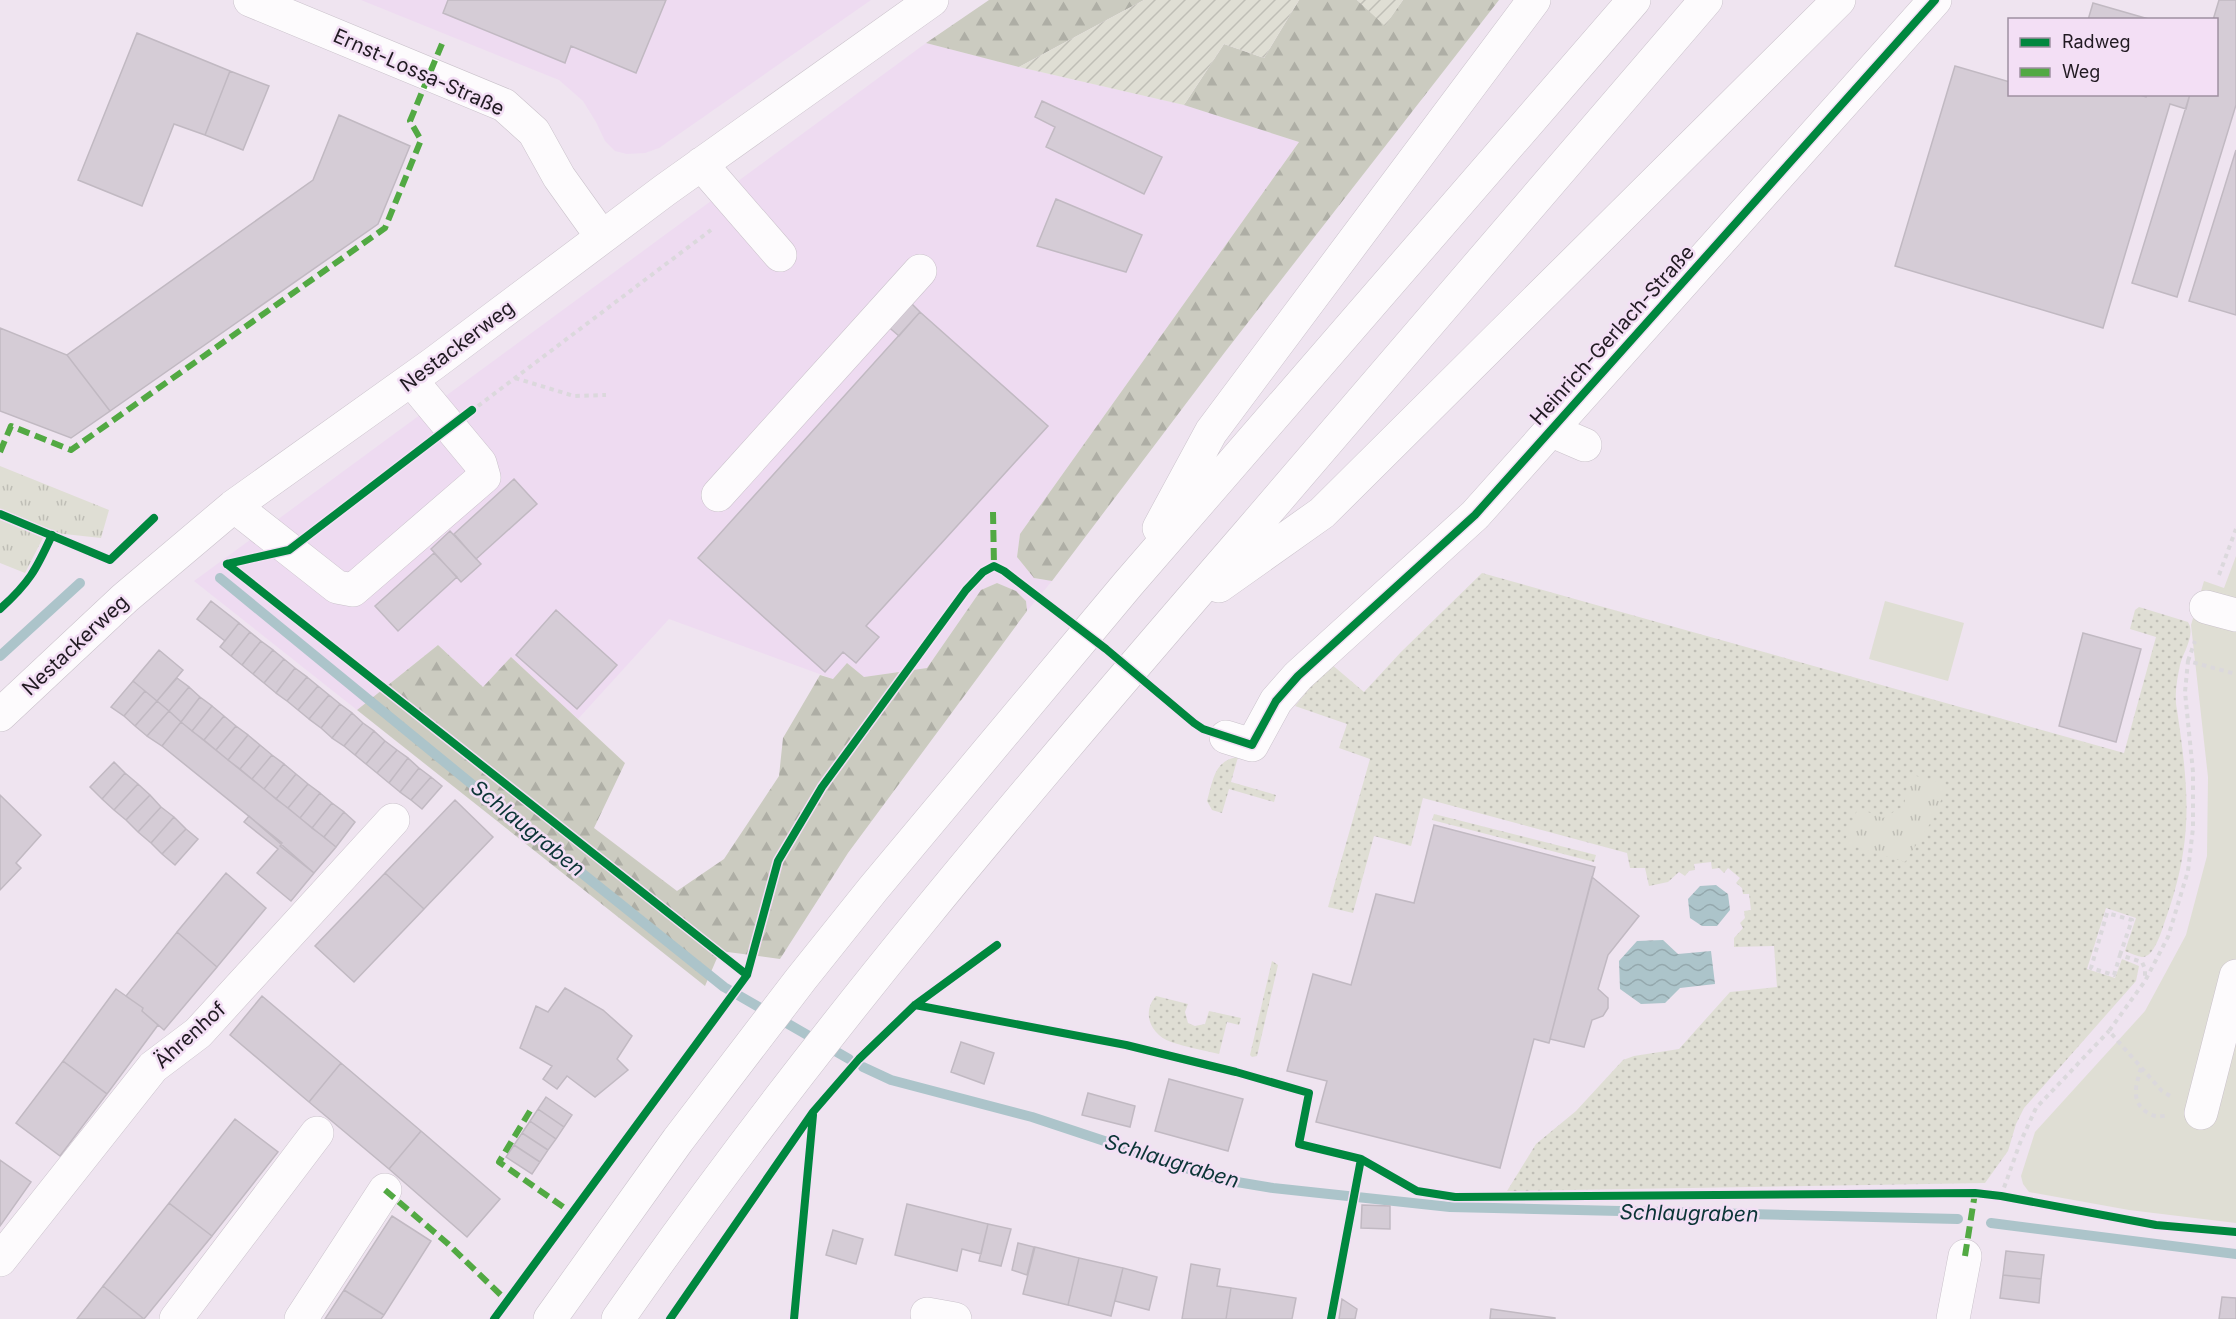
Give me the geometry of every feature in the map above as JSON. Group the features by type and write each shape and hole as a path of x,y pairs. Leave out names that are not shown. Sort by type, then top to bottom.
{"main road":[{"name":"Ernst-Lossa-Straße","path":"250,0 504,105 534,132 559,177 602,237"},
{"name":"Nestackerweg","path":"0,715 125,598 234,506 411,380 701,164 932,0"},
{"path":"1128,584 1211,432 1534,0"},
{"path":"550,1319 774,1014 873,889 1128,584 1634,0"},
{"path":"618,1319 725,1170 916,925 1117,686 1706,0"},
{"path":"1176,617 1322,513 1839,0"},
{"name":"Heinrich-Gerlach-Straße","path":"1226,737 1252,744 1276,700 1298,676 1475,515 1935,0"},
{"path":"701,164 780,255"},
{"path":"718,495 920,271"},
{"path":"234,506 337,587 353,590 484,477 480,463 411,380"},
{"path":"1550,430 1585,445"},
{"name":"Ährenhof","path":"0,1260 153,1068 198,1034 393,820"},
{"path":"2192,1109 2236,976"},
{"path":"176,1319 316,1133"},
{"path":"301,1319 385,1190"},
{"path":"1953,1319 1965,1256"}],"path":[{"path":"472,410 738,209"},
{"path":"514,378 574,396 606,395"},
{"path":"2221,611 2236,530"},
{"path":"2001,1196 2023,1134 2036,1108 2109,1031 2145,981 2168,937 2188,871 2193,828 2193,772 2185,692 2188,661 2236,674"},
{"path":"2108,913 2132,920 2120,955 2114,975 2091,968 2108,913"},
{"path":"2120,955 2142,962 2145,969 2145,981"},
{"path":"2109,1031 2162,1091 2192,1109"},
{"path":"2141,1068 2136,1096 2141,1108 2147,1113 2160,1117 2192,1109"}],"shaded area":[{"path":"361,0 871,0 659,148 645,153 627,154 615,151 605,141 583,101 559,80"},
{"path":"926,43 1184,105 1299,142 1020,534 1017,557 1034,578 1052,581 1027,611 1026,601 1016,591 997,583 981,590 927,668 833,679 669,619 578,719 511,658 483,687 438,645 357,710 194,581"}],"green space":[{"path":"989,0 1144,0 1019,67 926,43"},
{"path":"1144,0 1299,0 1264,58 1224,44 1184,105 1019,67"},
{"path":"1299,0 1357,0 1385,25 1403,0 1499,0 1225,352 1052,581 1034,578 1017,557 1020,534 1299,142 1184,105 1224,44 1264,58"},
{"path":"1357,0 1403,0 1385,26"},
{"path":"0,466 109,510 101,538 46,532 25,573 0,563"},
{"path":"2236,556 2236,1223 2129,1210 2029,1192 2021,1176 2035,1132 2145,1011 2186,935 2207,856 2208,777 2191,625 2204,581 2224,588"},
{"path":"1482,573 2124,753 2156,637 2130,629 2135,610 2139,607 2188,622 2190,638 2180,665 2176,693 2186,791 2185,840 2181,866 2162,931 2154,948 2146,956 2140,957 2125,951 2136,918 2106,908 2087,969 2115,978 2122,959 2139,966 2136,981 2024,1108 2016,1124 2008,1151 1985,1183 1507,1191 1536,1144 1576,1111 1623,1060 1634,1056 1679,1049 1730,992 1777,987 1774,946 1734,947 1734,938 1743,928 1740,923 1745,918 1744,911 1751,910 1749,894 1743,894 1742,888 1736,883 1740,878 1728,868 1724,873 1719,868 1712,869 1711,862 1694,864 1695,870 1689,871 1685,876 1679,872 1668,882 1649,886 1645,868 1630,868 1627,853 1423,798 1411,846 1374,836 1353,913 1328,907 1370,759 1339,748 1347,724 1295,706 1330,663 1364,692 1401,652"},
{"path":"997,583 1016,591 1026,601 1027,611 848,853 780,959 720,951 705,986 357,710 438,645 483,687 511,657 625,763 594,828 677,891 724,859 779,776 783,738 820,675 833,679 847,663 864,677 927,668 981,590"},
{"path":"1885,601 1964,623 1948,681 1869,659"},
{"path":"1238,757 1231,782 1276,795 1274,802 1229,789 1222,813 1212,810 1207,801 1213,779 1224,762"},
{"path":"1909,774 1946,784 1937,813 1905,862 1844,843 1858,808 1883,818 1904,806"},
{"path":"1434,814 1596,855 1594,862 1432,820"},
{"path":"1272,961 1278,965 1257,1056 1252,1057 1250,1055"},
{"path":"1156,996 1188,1004 1185,1012 1188,1023 1195,1026 1205,1024 1209,1011 1241,1018 1239,1025 1227,1022 1219,1054 1171,1042 1158,1034 1150,1023 1149,1009"}],"water":[{"path":"1716,885 1728,894 1730,910 1717,926 1702,926 1690,918 1688,899 1700,886"},
{"path":"1663,940 1678,954 1711,951 1715,984 1680,988 1665,1003 1641,1004 1620,989 1619,961 1637,941"}],"building":[{"path":"448,0 666,0 636,73 571,46 565,63 443,13"},
{"path":"2219,0 2236,0 2236,105 2177,297 2132,283 2189,96 2218,96 2218,18 2214,18"},
{"path":"2093,3 2145,18 2089,18"},
{"path":"137,33 230,71 205,135 174,124 142,206 78,180"},
{"path":"1955,66 2008,81 2008,96 2189,96 2186,109 2170,104 2103,328 1895,266"},
{"path":"230,71 269,86 243,150 205,135"},
{"path":"1042,101 1162,157 1144,194 1046,147 1055,127 1035,117"},
{"path":"339,115 410,146 378,224 110,411 67,355 313,180"},
{"path":"2236,150 2236,315 2189,301"},
{"path":"1056,199 1142,235 1126,272 1037,246"},
{"path":"907,299 920,312 899,336 885,324"},
{"path":"920,312 1048,426 866,626 879,637 856,663 843,652 825,672 698,558"},
{"path":"0,328 67,355 110,411 71,438 0,411"},
{"path":"514,479 537,504 476,559 454,534"},
{"path":"450,531 481,564 461,582 431,549"},
{"path":"434,553 457,577 398,631 375,606"},
{"path":"211,601 239,623 225,641 197,619"},
{"path":"556,610 617,665 577,709 516,655"},
{"path":"239,623 250,632 231,656 220,647"},
{"path":"250,632 261,641 242,665 231,656"},
{"path":"2083,633 2141,649 2116,742 2059,726"},
{"path":"261,641 273,650 253,674 242,665"},
{"path":"159,650 183,670 157,701 133,681"},
{"path":"273,650 284,659 264,683 253,674"},
{"path":"284,659 295,668 276,693 264,683"},
{"path":"295,668 307,677 287,701 276,693"},
{"path":"307,677 318,686 298,710 287,701"},
{"path":"177,678 189,687 169,711 157,701"},
{"path":"133,681 145,691 124,716 111,707"},
{"path":"318,686 329,695 309,719 298,710"},
{"path":"189,687 200,697 181,722 169,711"},
{"path":"145,691 157,701 135,726 124,716"},
{"path":"329,695 340,704 321,728 309,719"},
{"path":"200,697 212,706 192,731 181,722"},
{"path":"157,701 169,711 147,736 135,726"},
{"path":"340,704 352,713 332,738 321,728"},
{"path":"212,706 224,716 204,740 192,731"},
{"path":"169,711 181,722 162,746 147,736"},
{"path":"352,713 363,723 344,746 332,738"},
{"path":"224,716 236,726 216,750 204,740"},
{"path":"181,722 336,847 314,873 280,846 282,843 162,746"},
{"path":"363,723 374,731 355,755 344,746"},
{"path":"236,726 248,735 228,760 216,750"},
{"path":"374,731 385,741 366,764 355,755"},
{"path":"248,735 260,745 240,769 228,760"},
{"path":"385,741 397,750 377,773 366,764"},
{"path":"260,745 272,755 252,779 240,769"},
{"path":"397,750 408,758 389,783 377,773"},
{"path":"272,755 284,764 264,789 252,779"},
{"path":"408,758 419,768 400,792 389,783"},
{"path":"114,762 125,773 102,799 90,787"},
{"path":"284,764 296,774 276,799 264,789"},
{"path":"419,768 431,777 411,800 400,792"},
{"path":"125,773 138,784 114,810 102,799"},
{"path":"296,774 308,784 288,808 276,799"},
{"path":"431,777 442,786 422,809 411,800"},
{"path":"138,784 150,795 126,820 114,810"},
{"path":"308,784 320,793 300,818 288,808"},
{"path":"320,793 332,803 312,828 300,818"},
{"path":"0,795 41,835 16,863 21,868 0,890"},
{"path":"150,795 161,807 138,832 126,820"},
{"path":"455,800 493,837 424,909 385,873"},
{"path":"332,803 344,812 324,837 312,828"},
{"path":"161,807 174,817 151,843 138,832"},
{"path":"344,812 355,822 336,847 324,837"},
{"path":"249,816 314,873 291,901 257,873 278,849 244,822"},
{"path":"174,817 186,829 162,854 151,843"},
{"path":"1434,825 1595,867 1549,1043 1534,1039 1500,1168 1316,1122 1327,1081 1287,1071 1313,974 1351,985 1376,894 1414,903"},
{"path":"186,829 198,839 175,865 162,854"},
{"path":"226,873 266,908 217,967 177,932"},
{"path":"385,873 424,909 354,982 315,946"},
{"path":"1592,877 1639,916 1608,955 1598,989 1608,998 1608,1008 1603,1016 1592,1020 1584,1047 1550,1039"},
{"path":"177,932 217,967 164,1030 142,1011 143,1008 126,996"},
{"path":"565,988 603,1010 632,1036 617,1059 628,1070 595,1097 567,1076 557,1089 543,1079 552,1066 520,1048 536,1006 548,1012"},
{"path":"116,989 143,1008 142,1011 158,1025 107,1094 63,1061"},
{"path":"262,996 341,1063 309,1102 230,1035"},
{"path":"961,1042 994,1053 984,1084 951,1072"},
{"path":"63,1061 107,1094 60,1156 16,1123"},
{"path":"341,1063 421,1131 389,1169 309,1102"},
{"path":"1169,1079 1243,1099 1228,1151 1155,1131"},
{"path":"1088,1093 1135,1106 1130,1127 1082,1115"},
{"path":"546,1097 572,1115 564,1127 538,1109"},
{"path":"538,1109 564,1127 556,1139 530,1121"},
{"path":"235,1119 278,1152 212,1236 169,1203"},
{"path":"530,1121 556,1139 548,1150 522,1133"},
{"path":"421,1131 500,1199 467,1237 389,1169"},
{"path":"522,1133 548,1150 540,1162 514,1145"},
{"path":"514,1145 540,1162 532,1174 506,1157"},
{"path":"0,1160 31,1182 0,1226"},
{"path":"169,1203 212,1236 144,1319 103,1286"},
{"path":"907,1204 988,1224 981,1254 962,1249 957,1271 895,1255"},
{"path":"1362,1205 1390,1206 1390,1229 1361,1228"},
{"path":"392,1216 431,1241 384,1315 344,1290"},
{"path":"988,1224 1011,1229 1001,1266 979,1261"},
{"path":"833,1230 863,1239 856,1264 826,1255"},
{"path":"1018,1243 1034,1247 1027,1275 1012,1270"},
{"path":"1035,1247 1079,1258 1068,1305 1023,1294"},
{"path":"2006,1251 2044,1255 2041,1279 2003,1275"},
{"path":"1079,1258 1123,1268 1111,1316 1068,1305"},
{"path":"1191,1264 1220,1269 1217,1286 1231,1288 1226,1319 1182,1319"},
{"path":"1123,1268 1157,1277 1149,1310 1115,1301"},
{"path":"2003,1275 2041,1279 2039,1303 2000,1298"},
{"path":"103,1286 144,1319 77,1319"},
{"path":"1231,1288 1296,1298 1292,1319 1226,1319"},
{"path":"344,1290 384,1315 381,1319 325,1319"},
{"path":"2222,1297 2236,1298 2236,1319 2219,1319"},
{"path":"1342,1299 1357,1309 1355,1319 1339,1319"},
{"path":"1491,1309 1555,1318 1555,1319 1490,1319"}],"waterway":[{"name":"Schlaugraben","path":"220,578 724,987 849,1059"},
{"name":"Schlaugraben","path":"0,656 80,583"},
{"name":"Schlaugraben","path":"863,1067 891,1080 1032,1117 1219,1179 1273,1188 1450,1207 1958,1219"},
{"name":"Schlaugraben","path":"1991,1223 2236,1254"}],"marked path":[{"path":"0,452 11,426 71,450 385,228 421,140 410,121 444,39"},
{"path":"993,512 994,566"},
{"path":"530,1111 499,1162 572,1213"},
{"path":"385,1190 447,1243 507,1301"},
{"path":"1965,1256 1975,1193"}],"cycle path":[{"path":"494,1319 747,975 778,861 822,787 966,590 983,572 994,566 1004,571 1106,649 1203,729 1252,745 1276,701 1298,676 1475,515 1935,0"},
{"path":"227,564 289,550 472,410"},
{"path":"0,514 110,560 154,518"},
{"path":"0,609 31,575 52,535"},
{"path":"227,564 747,975"},
{"path":"670,1319 813,1112 859,1059 915,1005 997,945"},
{"path":"915,1005 1126,1045 1309,1093 1299,1144 1361,1159 1417,1191 1455,1197 1975,1193 2156,1225 2236,1232"},
{"path":"794,1319 813,1115"},
{"path":"1331,1319 1361,1159"}]}
